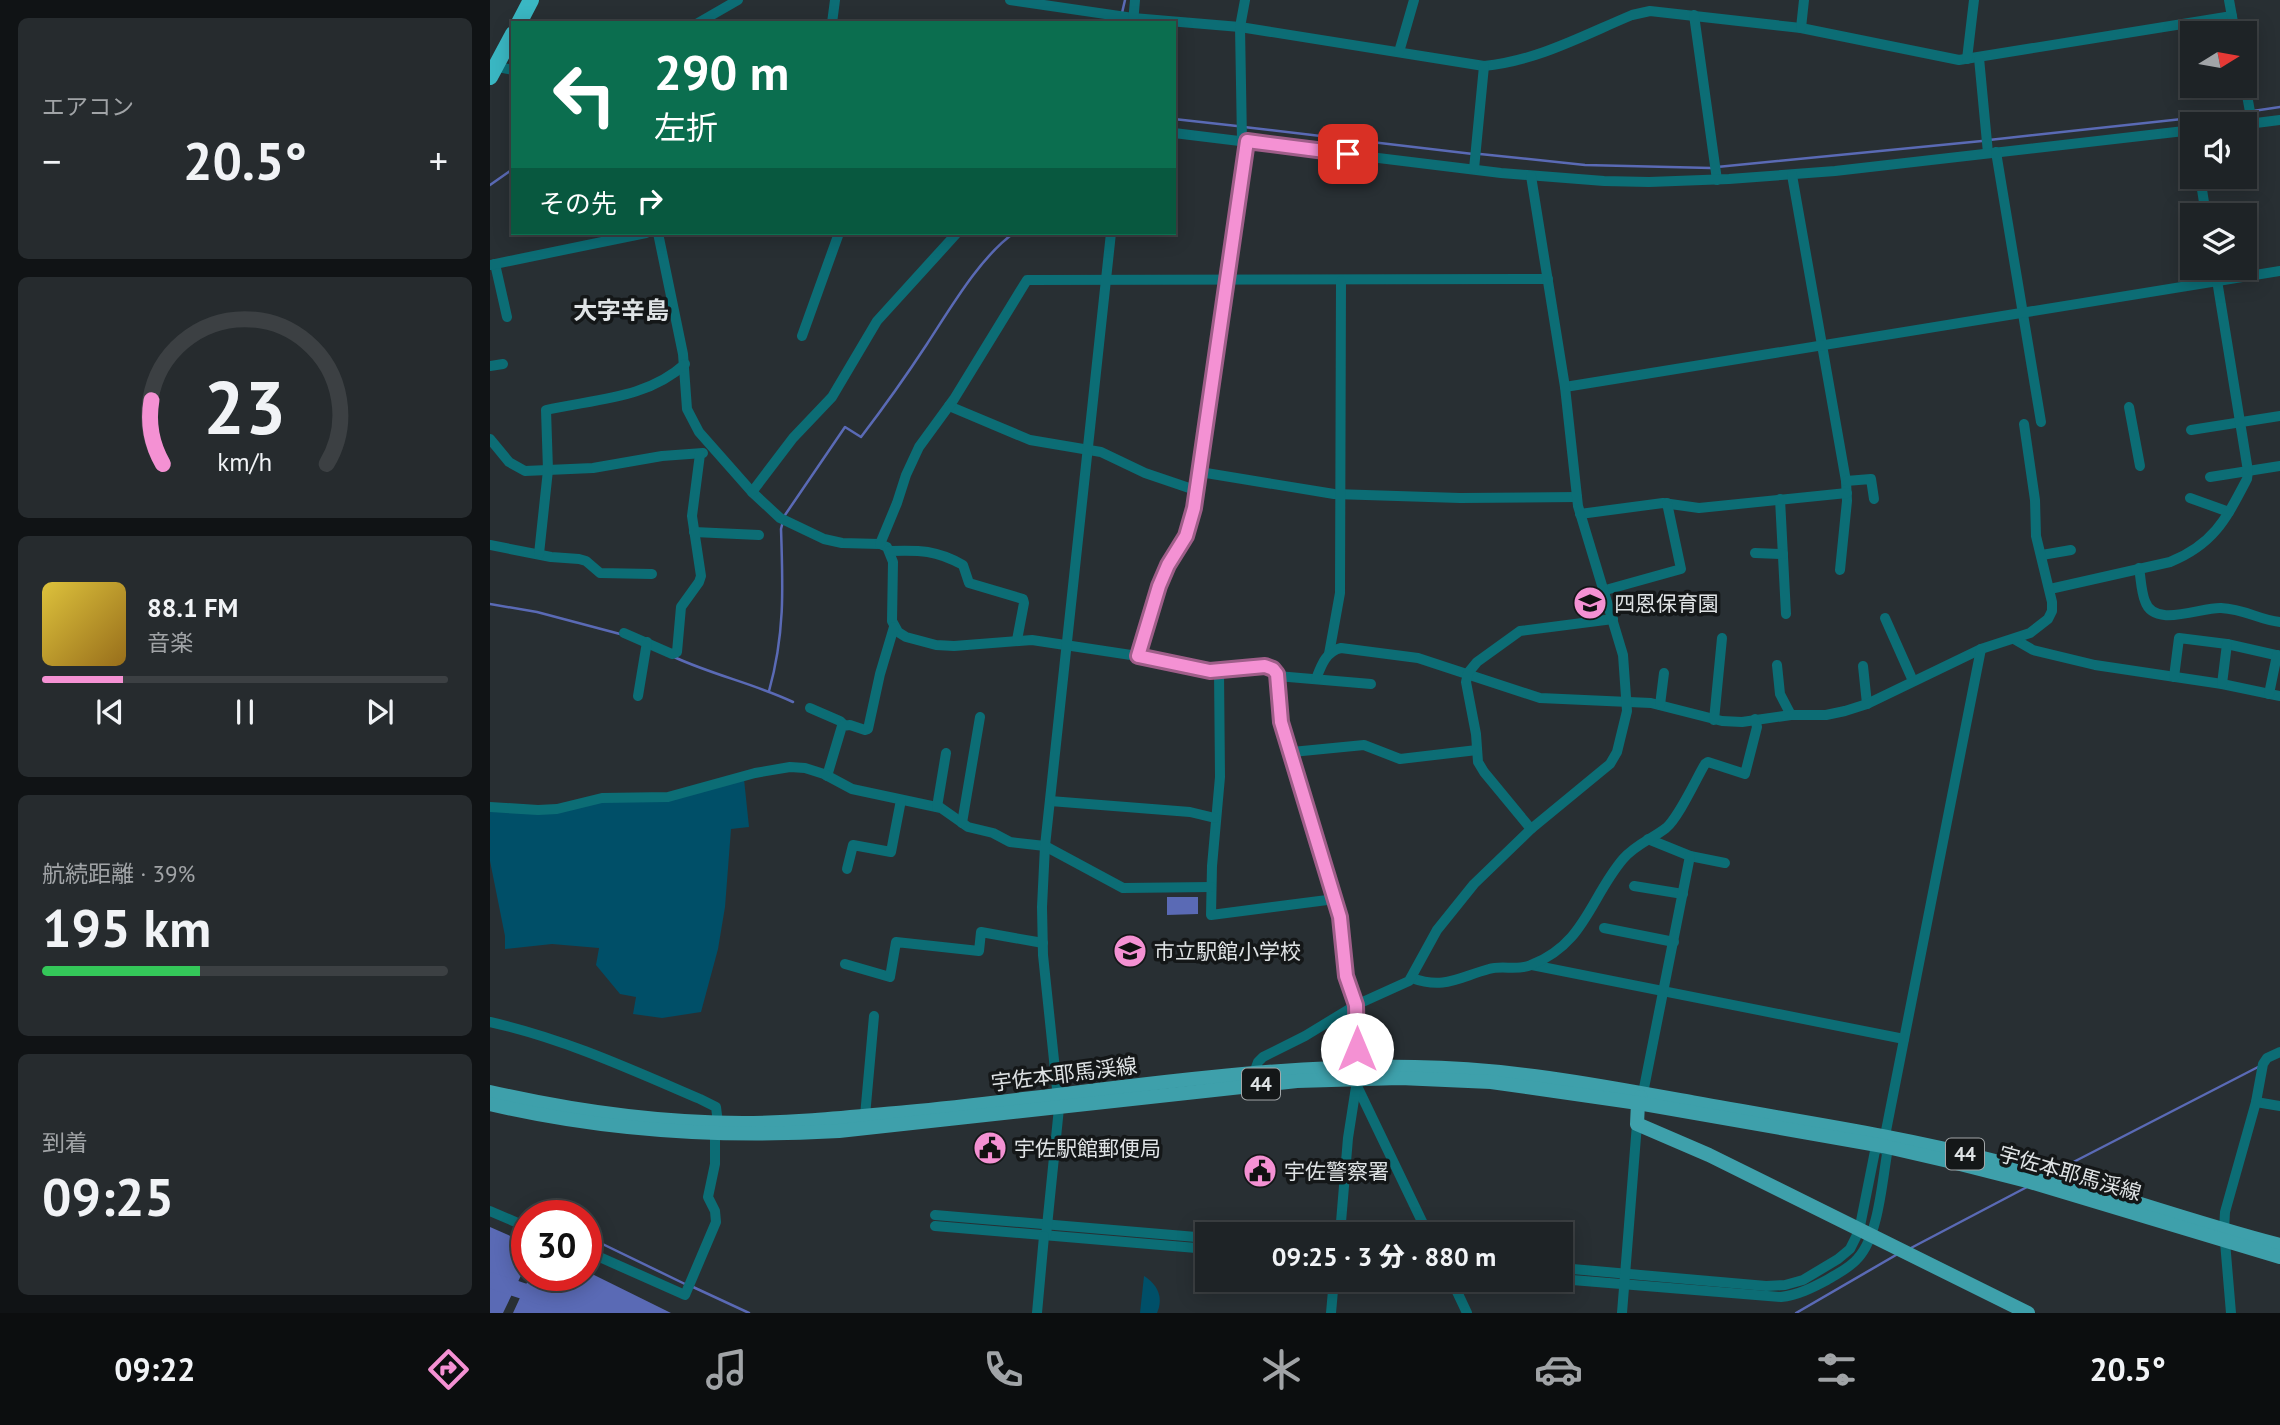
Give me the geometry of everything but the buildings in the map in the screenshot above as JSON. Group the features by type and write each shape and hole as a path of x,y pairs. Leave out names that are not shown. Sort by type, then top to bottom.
{"highway":[{"path":"520,21 531,0"},
{"path":"492,69 511,37"}],"main road":[{"name":"宇佐本耶馬渓線","path":"490,1104 613,1127 716,1128 1356,1077 1418,1067 1476,1070 1526,1075 2007,1164 2224,1235 2280,1257"},
{"name":"宇佐本耶馬渓線","path":"490,1092 612,1115 771,1135 839,1131 1254,1073 1356,1077"},
{"path":"1641,1098 1637,1124 1709,1155 2028,1313"},
{"name":"宇佐本耶馬渓線","path":"1884,1142 2224,1235 2280,1245"}],"street":[{"path":"701,21 738,0"},
{"path":"832,21 835,0"},
{"path":"1010,0 1133,20 1135,0"},
{"path":"1138,656 1159,586 1189,530 1198,491 1244,141 1240,27 1245,0"},
{"path":"1399,52 1414,0"},
{"path":"1639,0 1642,12"},
{"path":"1801,28 1804,0"},
{"path":"1974,0 1973,58 2041,422"},
{"path":"2230,0 2233,21"},
{"path":"1176,23 1240,27 1485,66 1529,58 1642,12 1661,11 1801,28 1950,59 1973,58 2232,16"},
{"path":"1694,15 1716,170"},
{"path":"1474,169 1485,66"},
{"path":"492,69 511,70"},
{"path":"2257,123 2280,120"},
{"path":"1176,133 1531,176 1604,181 1716,170 1792,175 1989,145 2180,134"},
{"path":"1792,175 1846,487 1840,570"},
{"path":"1254,1073 1258,1062 1263,1058 1356,1005 1402,986 1412,978 1437,930 1463,895 1531,829 1610,765 1617,752 1628,701 1623,655 1580,514 1565,387 1531,176"},
{"path":"507,317 492,264 636,235"},
{"path":"658,235 685,364 688,414 711,448 775,514 816,536 842,542 880,544 890,551 923,550 942,555 963,565 969,583 1023,599 1017,640"},
{"path":"802,336 838,235"},
{"path":"752,492 793,438 832,397 877,321 955,235"},
{"path":"1037,1313 1058,1102 1043,943 1045,846 1111,235"},
{"path":"1565,387 2280,271"},
{"path":"880,544 909,468 926,435 949,406 1027,279 1548,279"},
{"path":"1316,679 1329,654 1340,593 1341,281"},
{"path":"2050,589 2170,562 2195,549 2220,526 2230,512 2248,471 2218,281"},
{"path":"490,366 503,363"},
{"path":"539,554 548,470 546,410 612,398 649,387 662,382 685,364"},
{"path":"949,406 1030,440 1101,452 1145,473 1198,491"},
{"path":"2129,407 2140,466"},
{"path":"2191,430 2280,416"},
{"path":"1329,654 1341,648 1418,658 1545,699 1628,701 1660,705 1714,720 1733,722 1791,715 1832,714 1867,704 1981,649 2030,633 2048,619 2052,607 2050,589 2036,536 2035,500 2024,424"},
{"path":"490,439 506,459 525,471 602,467 657,457 700,454 711,448"},
{"path":"624,633 672,654 677,652 681,607 701,576 692,507 700,454"},
{"path":"2210,477 2280,466"},
{"path":"1200,472 1341,494 1460,498 1577,497"},
{"path":"1580,514 1667,503 1699,508 1780,499 1846,487 1871,479 1874,499"},
{"path":"2190,498 2230,512"},
{"path":"1780,499 1786,614"},
{"path":"1602,591 1681,569 1667,503"},
{"path":"694,532 760,535"},
{"path":"490,545 583,560 600,573 652,574"},
{"path":"2042,555 2071,550"},
{"path":"810,708 844,725 868,729 894,627 890,551"},
{"path":"1755,553 1783,554"},
{"path":"2139,568 2144,600 2148,607 2159,614 2170,616 2218,608 2248,612 2280,622"},
{"path":"1885,618 1913,681"},
{"path":"1531,829 1481,768 1466,682 1468,673 1481,658 1520,631 1613,619"},
{"path":"894,627 906,637 936,645 964,646 1017,640 1037,641 1219,671 1265,666 1273,669 1277,676 1280,716 1341,923 1346,976 1356,1005 1356,1077 1341,1222"},
{"path":"1714,720 1722,638"},
{"path":"2014,639 2033,650 2127,671 2221,684 2274,695 2279,655 2227,644 2179,638 2174,677"},
{"path":"638,696 647,642"},
{"path":"2221,684 2227,644"},
{"path":"1573,1279 1785,1285 1803,1280 1838,1259 1865,1233 1875,1151 1884,1142 1981,649"},
{"path":"1777,665 1780,694 1791,715"},
{"path":"1863,666 1867,704"},
{"path":"1219,671 1221,758 1210,915 1335,899"},
{"path":"1660,705 1664,673"},
{"path":"1277,676 1371,684"},
{"path":"962,823 979,717"},
{"path":"1532,965 1568,943 1623,859 1672,822 1706,763 1745,774 1757,727 1755,719"},
{"path":"827,776 844,725"},
{"path":"1292,752 1364,745 1400,759 1477,750"},
{"path":"937,807 946,753"},
{"path":"490,807 557,809 602,798 668,797 755,773 790,767 805,768 852,789 944,809 968,827 993,833 1010,842 1045,846 1123,888 1211,887"},
{"path":"847,869 853,845 891,852 901,800"},
{"path":"1050,800 1190,812 1215,818"},
{"path":"1648,839 1690,856 1725,863"},
{"path":"1641,1098 1690,856"},
{"path":"1634,886 1683,894"},
{"path":"1604,928 1674,942"},
{"path":"845,964 890,977 897,942 979,951 981,932 1043,943"},
{"path":"1412,978 1443,984 1493,968 1532,965 1904,1039"},
{"path":"865,1116 874,1016"},
{"path":"490,1022 562,1041 716,1107 715,1164 708,1197 716,1220 685,1295 602,1258"},
{"path":"2231,1313 2224,1235 2225,1212 2256,1102 2263,1064 2267,1058 2280,1052"},
{"path":"1356,1077 1422,1222"},
{"path":"2256,1102 2280,1106"},
{"path":"1622,1313 1637,1124"},
{"path":"490,1211 511,1220"},
{"path":"935,1221 1195,1249"},
{"path":"1046,1232 1195,1238"},
{"path":"1573,1270 1625,1279"},
{"path":"1331,1313 1333,1292"},
{"path":"1457,1292 1467,1313"}],"shaded area":[{"path":"744,779 749,827 731,829 725,907 718,949 701,1012 662,1018 633,1014 636,997 620,994 596,965 599,948 552,944 505,949 505,936 490,861 490,811 604,801 663,801"},
{"path":"1144,1276 1158,1292 1160,1302 1157,1313 1140,1313"}],"water":[{"path":"1167,897 1198,897 1198,914 1167,915"},
{"path":"490,1227 511,1236 511,1291 514,1291 503,1313 490,1313"},
{"path":"602,1279 671,1313 513,1313 523,1291 602,1291"}],"waterway":[{"path":"1122,13 1125,0"},
{"path":"2253,111 2280,107"},
{"path":"1176,119 1237,126"},
{"path":"1989,140 2180,119"},
{"path":"1244,127 1473,154"},
{"path":"1717,167 1982,141"},
{"path":"1480,154 1585,165 1711,168"},
{"path":"490,185 511,170"},
{"path":"785,515 845,427 861,437 903,380 966,284 1001,243 1011,235"},
{"path":"769,691 780,630 783,521"},
{"path":"490,604 537,612 620,634"},
{"path":"674,657 793,702"},
{"path":"2054,1172 2260,1066"},
{"path":"1909,1249 2027,1187"},
{"path":"602,1244 687,1285"},
{"path":"1796,1313 1896,1255"},
{"path":"490,1280 541,1297"},
{"path":"693,1287 749,1313"}],"place":[{"name":"四恩保育園","path":"1590,603"},
{"name":"市立駅館小学校","path":"1130,951"},
{"name":"宇佐駅館郵便局","path":"990,1148"},
{"name":"宇佐警察署","path":"1260,1171"}],"district":[{"name":"大字辛島","path":"621,310"}],"route":[{"path":"1348,154 1247,141 1194,508 1186,536 1159,586 1138,656 1210,671 1265,666 1277,674 1281,722 1340,917 1346,976 1356,1005 1357,1049"}]}
